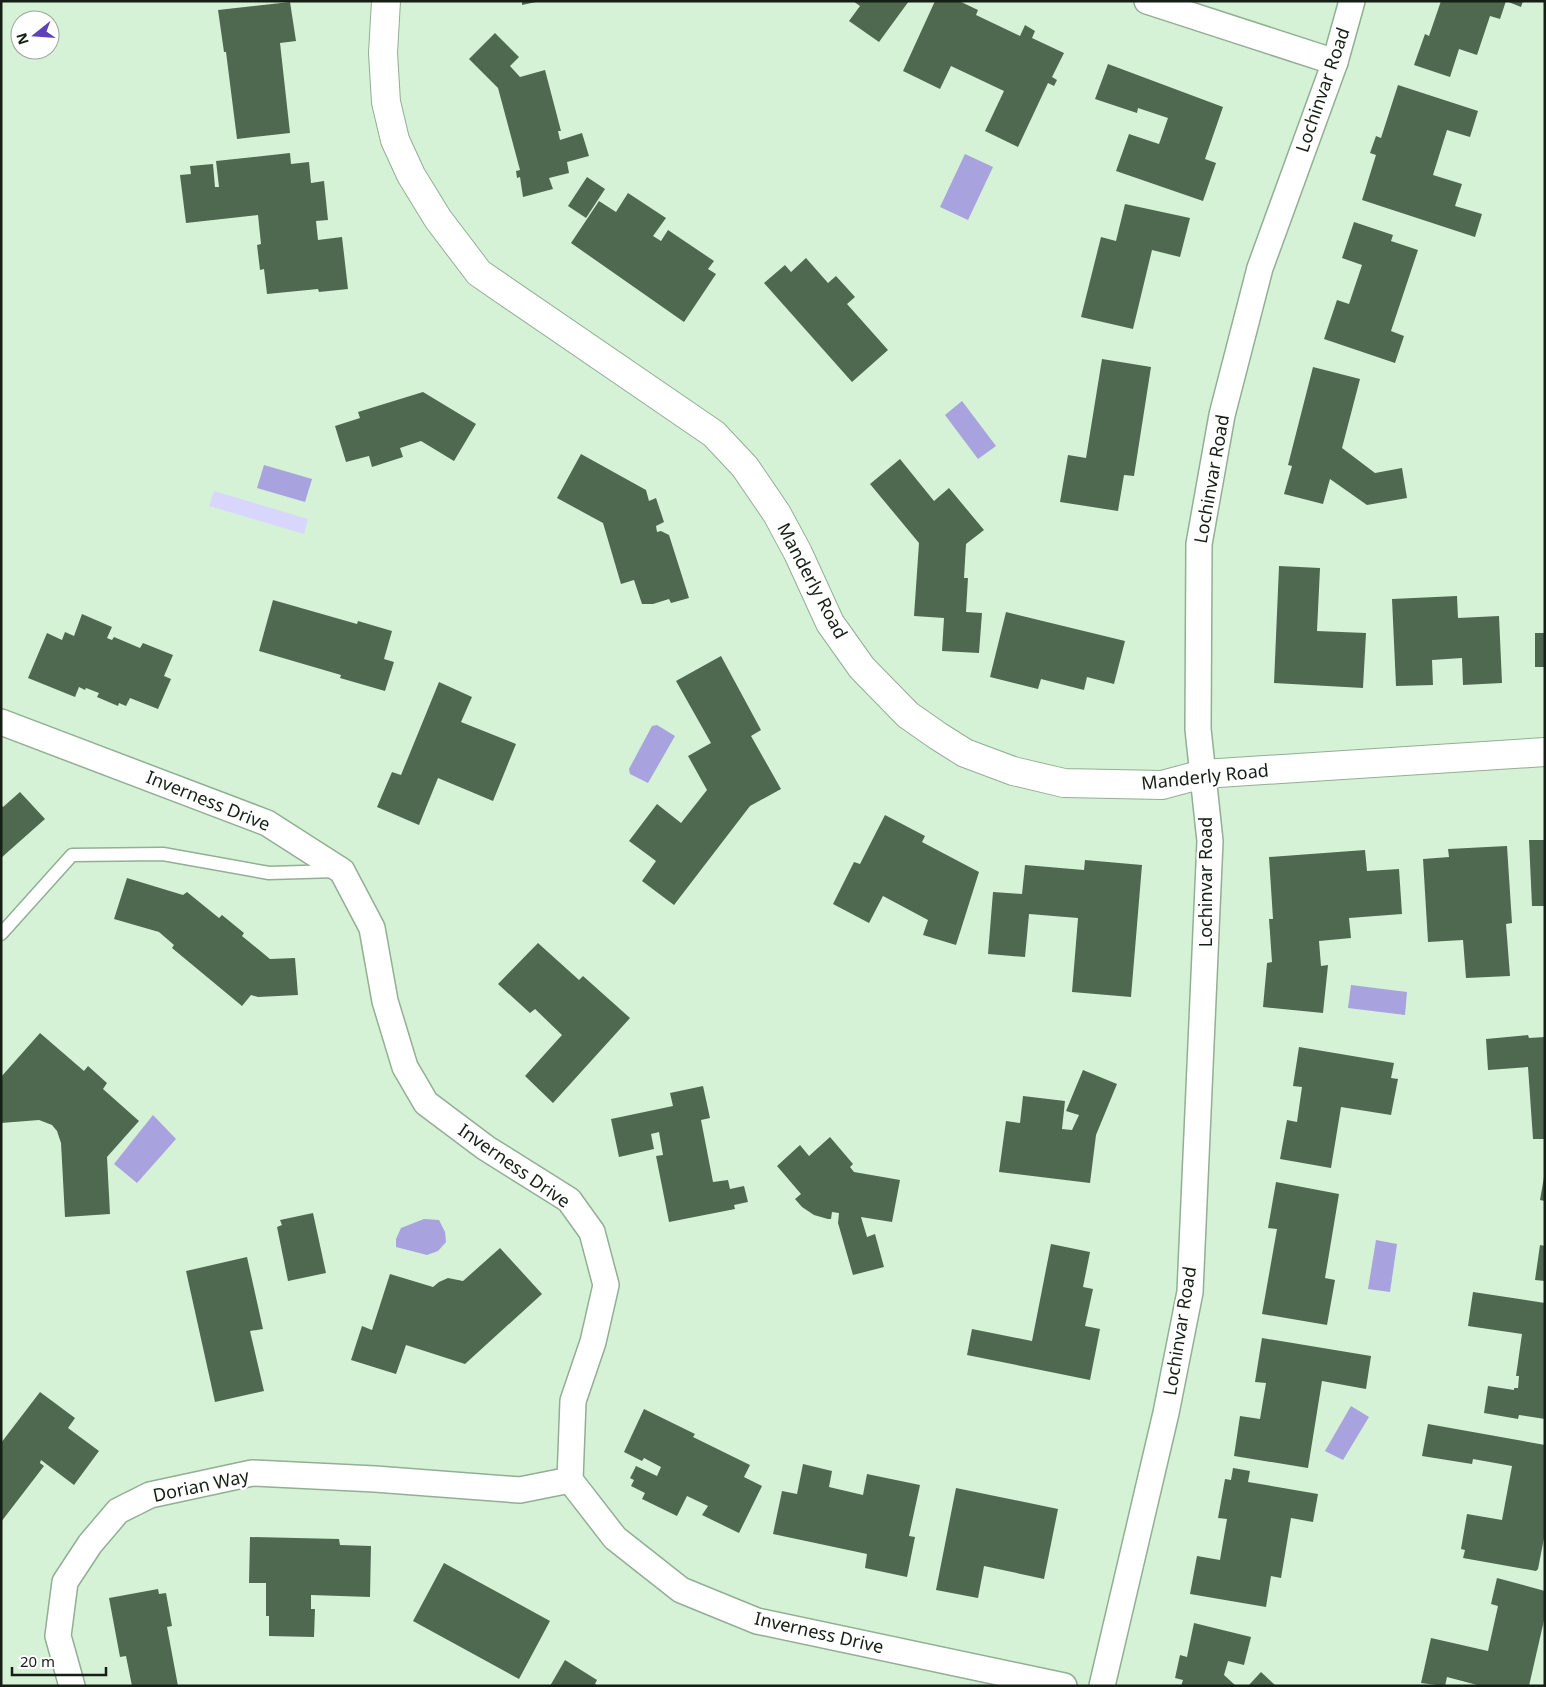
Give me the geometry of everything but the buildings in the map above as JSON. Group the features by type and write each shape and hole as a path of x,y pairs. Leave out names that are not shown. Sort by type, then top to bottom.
{"street":[{"name":"Manderly Road","path":"386,1 382,53 386,102 395,140 411,175 438,219 479,273 706,428 720,441 745,468 777,514 798,553 830,623 862,668 908,715 965,753 1014,771 1064,783 1162,786 1203,774 1545,752"},
{"path":"1147,1 1335,62"},
{"name":"Lochinvar Road","path":"1102,1686 1166,1414 1190,1292 1210,841 1198,729 1199,544 1222,415 1260,268 1335,62 1352,1"},
{"name":"Inverness Drive","path":"1,722 267,823 342,871 372,928 385,1000 406,1067 426,1103 486,1148 569,1200 592,1232 606,1285 593,1342 573,1401 570,1480 615,1538 681,1590 757,1621 1064,1686"},
{"name":"Dorian Way","path":"72,1686 58,1636 65,1582 90,1544 118,1511 150,1494 252,1473 375,1479 520,1490 570,1480"}],"lane":[{"path":"1,934 72,855 164,854 269,873 342,871"}],"shaded area":[{"path":"965,154 993,167 968,220 940,207"},
{"path":"962,401 996,446 978,459 945,415"},
{"path":"264,465 312,479 305,502 257,488"},
{"path":"214,491 308,519 304,534 209,506"},
{"path":"657,725 675,736 648,783 630,774 629,769 652,726"},
{"path":"1351,985 1407,992 1405,1015 1348,1008"},
{"path":"153,1115 176,1139 137,1183 114,1164"},
{"path":"424,1219 439,1220 445,1232 446,1242 438,1251 427,1255 396,1247 396,1239 401,1228"},
{"path":"1376,1240 1397,1244 1390,1292 1368,1289"},
{"path":"1351,1406 1369,1417 1343,1460 1325,1451"}]}
